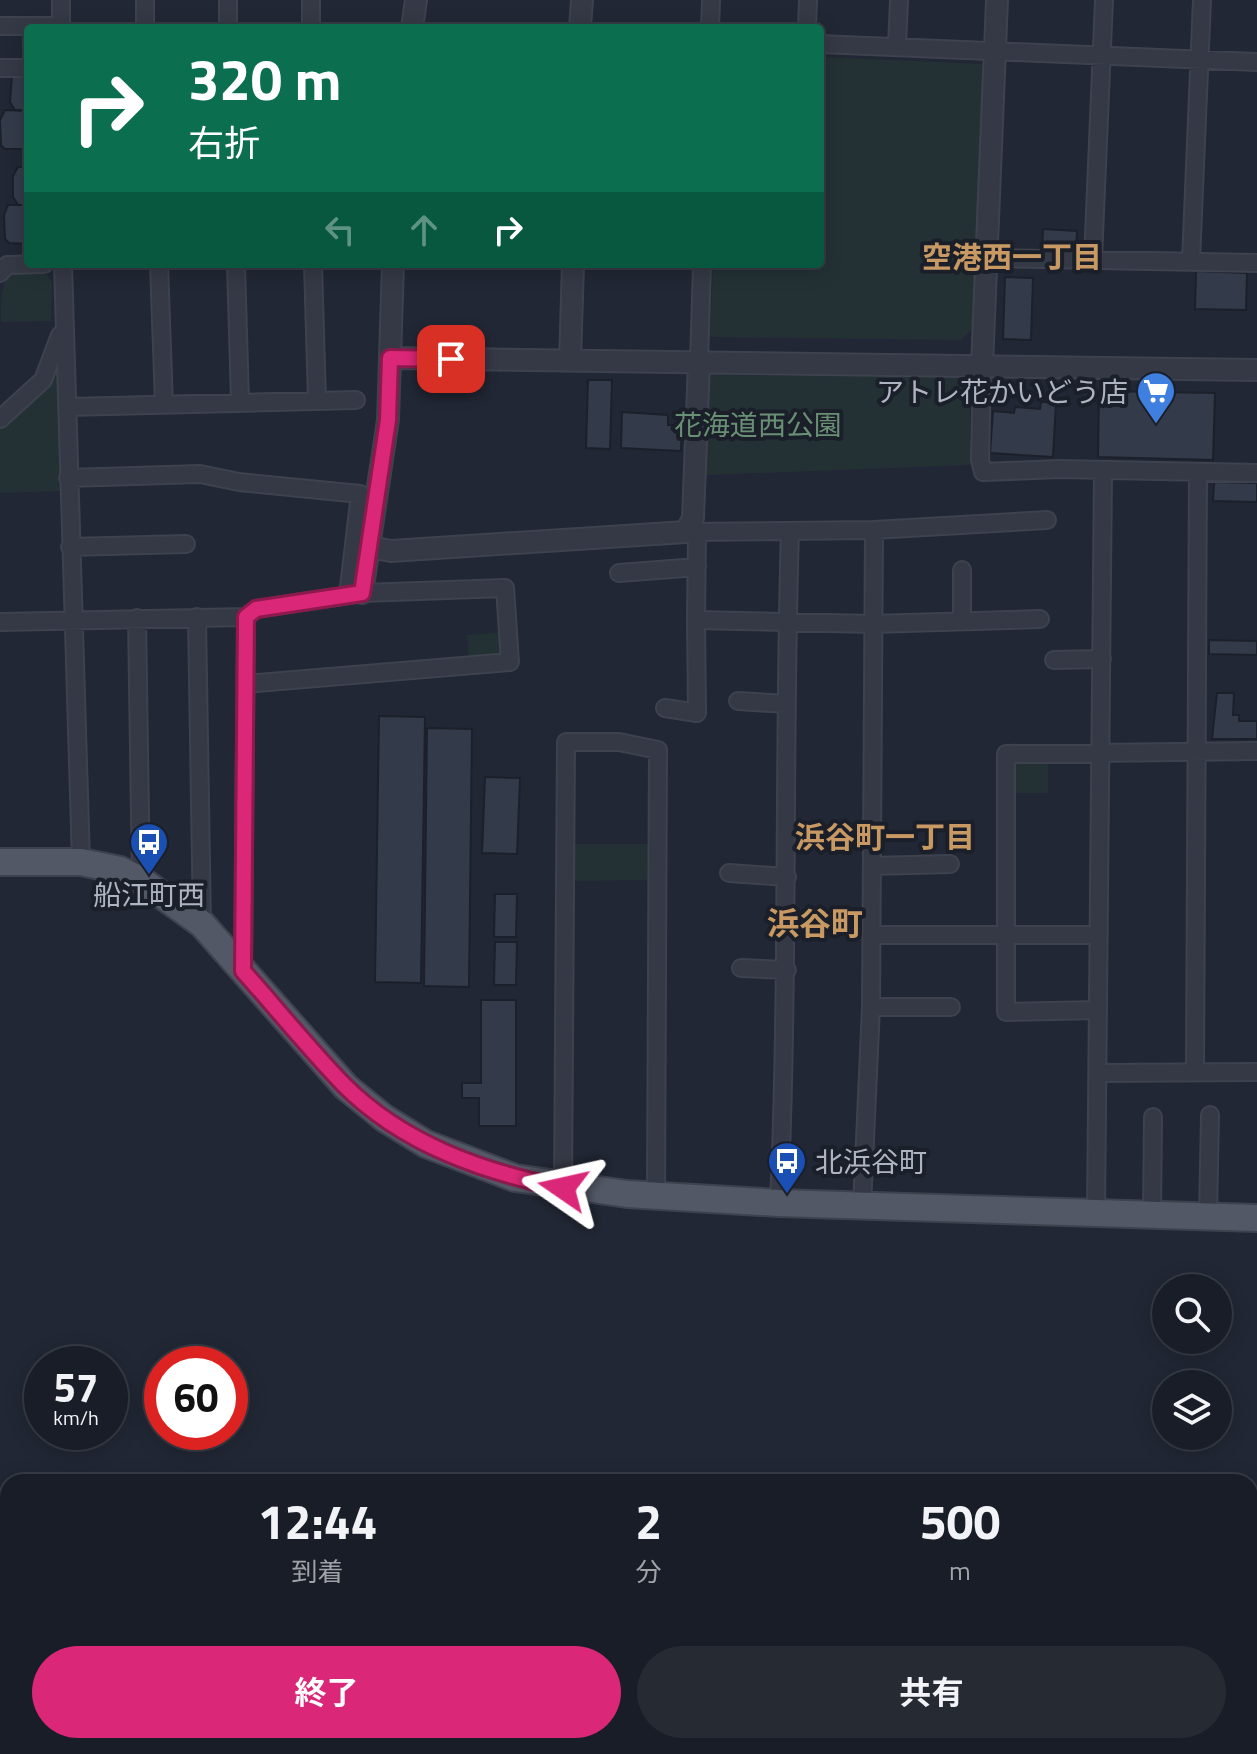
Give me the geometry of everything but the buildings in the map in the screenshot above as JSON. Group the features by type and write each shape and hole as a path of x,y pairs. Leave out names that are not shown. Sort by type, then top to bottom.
{"main road":[{"path":"0,862 81,862 120,870 141,880 202,924 346,1087 384,1118 426,1144 468,1163 515,1178 563,1188 779,1203 1257,1218"}],"street":[{"path":"61,0 61,24"},
{"path":"145,0 145,24"},
{"path":"228,0 228,24"},
{"path":"311,0 311,24"},
{"path":"413,24 416,0"},
{"path":"580,24 582,0"},
{"path":"710,24 711,0"},
{"path":"807,24 808,0"},
{"path":"897,47 899,0"},
{"path":"997,0 982,366 980,460 983,472 1103,470 1257,473"},
{"path":"1093,259 1104,0"},
{"path":"1191,261 1202,0"},
{"path":"0,26 24,26"},
{"path":"824,44 1257,62"},
{"path":"0,68 24,68"},
{"path":"987,258 1257,263"},
{"path":"0,273 7,265 24,265"},
{"path":"63,268 81,862"},
{"path":"159,268 164,405"},
{"path":"236,268 240,402"},
{"path":"313,268 317,401"},
{"path":"355,594 370,547 388,420 393,268"},
{"path":"570,361 573,268"},
{"path":"665,708 697,713 697,567 692,532 702,268"},
{"path":"4,411 43,380 64,324"},
{"path":"390,358 1257,370"},
{"path":"67,407 356,400"},
{"path":"1096,1212 1103,470"},
{"path":"1195,1072 1198,472"},
{"path":"68,478 200,474 239,482 360,494 355,594"},
{"path":"370,547 391,551 692,532 874,530 1047,520"},
{"path":"862,1206 871,1007 874,530"},
{"path":"779,1203 787,970 786,704 790,531"},
{"path":"70,547 186,544"},
{"path":"619,573 697,567"},
{"path":"962,570 962,621"},
{"path":"0,622 246,617 256,609 355,594 505,588 510,662 245,684"},
{"path":"197,617 202,924"},
{"path":"243,971 246,617"},
{"path":"137,618 141,880"},
{"path":"696,620 872,624 1040,619"},
{"path":"1054,660 1102,659"},
{"path":"738,701 786,704"},
{"path":"563,1188 566,742 619,742 658,750 656,1196"},
{"path":"1098,1010 1006,1012 1006,754 1257,751"},
{"path":"872,866 950,864"},
{"path":"729,873 787,877"},
{"path":"871,935 1099,935"},
{"path":"741,968 787,970"},
{"path":"871,1007 951,1007"},
{"path":"1099,1073 1257,1072"},
{"path":"1208,1217 1210,1115"},
{"path":"1152,1215 1153,1117"}],"green space":[{"path":"824,57 985,64 972,329 961,340 710,337 713,268 824,268"},
{"path":"14,271 45,272 52,282 51,321 1,322 4,286"},
{"path":"57,359 62,491 0,493 0,428"},
{"name":"花海道西公園","path":"710,375 970,378 970,465 706,475"},
{"path":"505,632 506,658 469,660 467,635"},
{"path":"1008,758 1048,758 1048,793 1009,793"},
{"path":"565,844 657,844 657,880 564,881"}],"place":[{"name":"アトレ花かいどう店","path":"1156,425"},
{"name":"船江町西","path":"149,876"},
{"name":"北浜谷町","path":"787,1195"}],"district":[{"name":"空港西一丁目","path":"1012,257"},
{"name":"浜谷町一丁目","path":"885,837"},
{"name":"浜谷町","path":"815,923"}],"route":[{"path":"451,359 390,358 388,420 362,593 256,609 246,617 243,971 346,1087 384,1118 426,1144 468,1163 515,1178 563,1188"}]}
